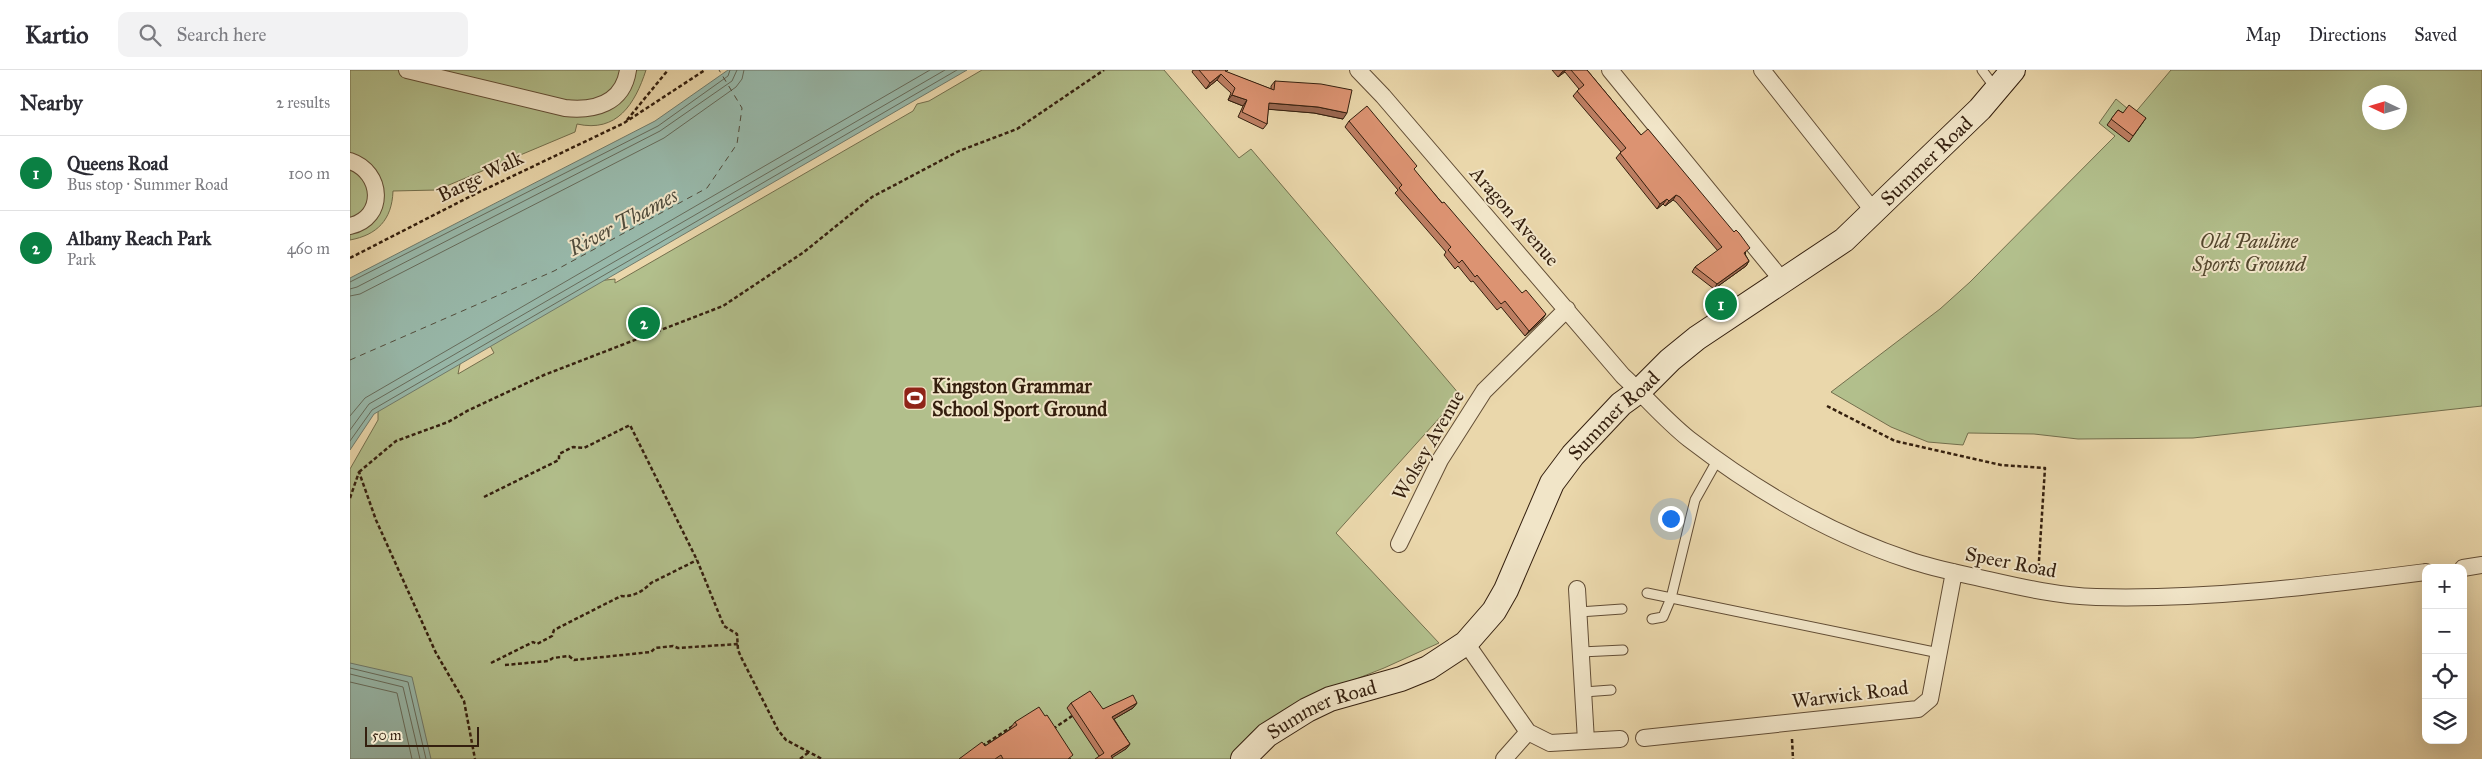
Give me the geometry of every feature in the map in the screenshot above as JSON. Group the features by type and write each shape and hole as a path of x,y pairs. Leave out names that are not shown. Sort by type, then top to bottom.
{"street":[{"path":"407,70 565,108 581,109 600,106 616,98 628,70"},
{"name":"Aragon Avenue","path":"1358,70 1378,90 1623,376 1639,391"},
{"path":"1610,70 1782,280"},
{"path":"1762,70 1875,213"},
{"name":"Summer Road","path":"1243,759 1267,735 1307,710 1330,699 1401,679 1428,668 1466,643 1494,611 1506,590 1552,483 1572,455 1621,404 1639,391 1670,360 1697,338 1844,240 1875,213 1997,89 2013,70"},
{"path":"350,161 359,164 368,171 374,180 376,191 375,202 371,212 363,220 350,226"},
{"name":"Wolsey Avenue","path":"1399,544 1440,460 1484,391 1567,309"},
{"name":"Speer Road","path":"1639,391 1687,438 1787,504 1843,534 1909,560 1954,572 2037,590 2095,597 2212,595 2292,588 2422,572"},
{"path":"2467,567 2482,565"},
{"name":"Warwick Road","path":"1644,738 1918,709 1930,699 1954,572"},
{"path":"1577,589 1586,741"},
{"path":"1466,643 1528,732 1550,743 1620,739"},
{"path":"1504,759 1528,732"}],"lane":[{"path":"1982,70 1997,89"},
{"path":"1652,619 1663,617 1671,598 1694,500 1718,459"},
{"path":"1647,593 1939,653"},
{"path":"1579,612 1622,609"},
{"path":"1581,652 1623,650"},
{"path":"1584,692 1611,690"}],"path":[{"name":"Barge Walk","path":"624,123 668,70"},
{"name":"Barge Walk","path":"350,258 453,205 624,123 705,70"},
{"path":"350,498 359,472 396,441 448,422 544,375 723,306 804,252 872,197 959,152 1017,129 1104,70"},
{"path":"1827,406 1895,441 2001,465 2045,468 2037,590"},
{"path":"484,497 559,460 559,454 573,447 584,448 630,425 697,560 724,626 737,634 741,657 778,730 786,740 822,759"},
{"path":"359,472 376,520 432,644 464,700 475,759"},
{"path":"491,663 533,642 537,644 552,636 554,630 621,596 630,597 645,589 651,583 697,560"},
{"path":"506,665 548,661 553,658 569,656 574,660 651,652 655,648 672,646 678,648 738,644"},
{"path":"1049,731 1072,716"},
{"path":"978,748 1020,722"},
{"path":"1791,722 1793,759"},
{"path":"800,759 809,752"}],"green space":[{"path":"350,70 646,70 630,104 614,120 591,126 577,124 575,132 437,190 393,191 390,210 381,224 368,234 350,240"},
{"name":"Kingston Grammar School Sport Ground","path":"982,70 1164,70 1239,158 1251,149 1460,395 1336,533 1439,643 1384,668 1308,698 1251,733 1231,759 350,759 350,469 378,420 378,401 461,359 458,374 494,353 486,338 554,286 615,279 615,283 913,111 917,104 929,101"},
{"name":"Old Pauline Sports Ground","path":"2171,70 2482,70 2482,406 2193,438 2078,439 2034,434 1968,433 1963,445 1928,442 1891,427 1831,392 1940,309 1970,282 2115,136 2099,123 2116,99 2134,114"}],"water":[{"name":"River Thames","path":"728,70 967,70 374,414 350,450 350,278 655,121"},
{"path":"350,663 412,677 431,759 350,759"}],"building":[{"path":"1199,70 1226,70 1274,90 1275,81 1321,84 1352,90 1347,113 1318,107 1269,103 1267,124 1242,112 1247,100 1232,95 1235,88 1221,74 1210,83"},
{"path":"1571,70 1587,70 1641,135 1648,129 1734,232 1736,230 1739,233 1750,248 1744,253 1749,261 1717,284 1695,267 1722,247 1680,197 1676,195 1669,201 1667,199 1660,204 1620,153 1626,148 1577,91 1584,85"},
{"path":"2129,105 2146,118 2133,136 2111,119 2118,110 2123,113"},
{"path":"1367,106 1417,166 1414,169 1442,203 1444,202 1522,293 1526,290 1546,314 1529,331 1505,301 1501,304 1477,275 1475,277 1462,260 1459,263 1448,250 1451,247 1399,188 1402,185 1349,121"},
{"path":"1090,691 1103,709 1133,695 1137,703 1112,717 1130,744 1111,756 1113,759 1095,759 1104,753 1071,703"},
{"path":"1039,707 1045,716 1047,715 1073,755 1068,759 1003,759 1001,755 995,759 959,759 982,742 985,746 1017,725 1015,722"}],"ferry route":[{"path":"350,360 554,271 707,188 737,144 742,108 719,70"}],"place":[{"name":"Queens Road","path":"1721,304"},
{"name":"Albany Reach Park","path":"644,323"},
{"name":"Kingston Grammar School Sport Ground","path":"915,398"}]}
